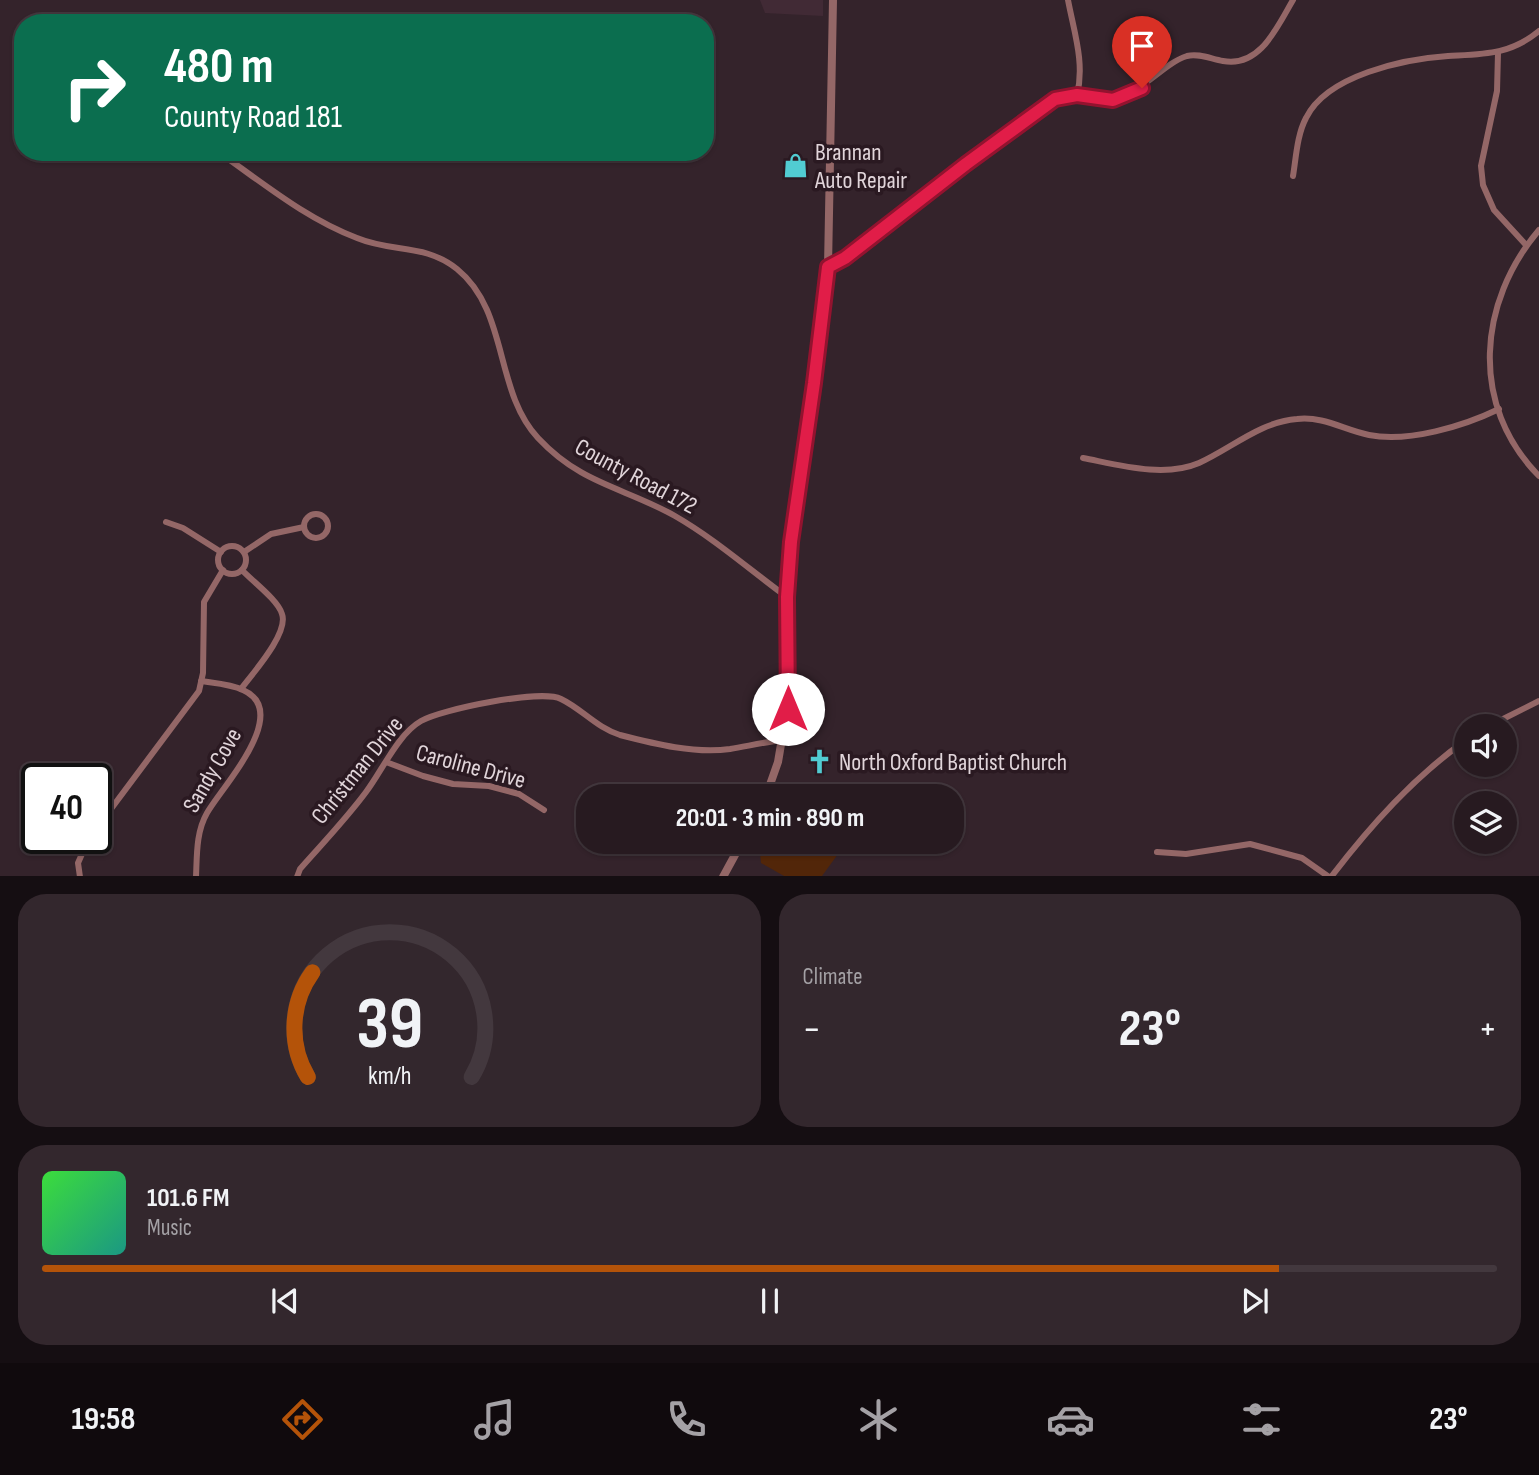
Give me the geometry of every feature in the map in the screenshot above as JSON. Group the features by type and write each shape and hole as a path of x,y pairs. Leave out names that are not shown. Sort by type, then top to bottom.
{"street":[{"path":"770,784 783,740 788,709 787,597 791,542 828,267 833,0"},
{"path":"1068,0 1080,60 1077,95"},
{"path":"828,267 845,258 1049,103 1065,96 1077,95 1113,100 1142,88 1187,57 1199,55 1233,63 1245,60 1258,53 1274,33 1293,0"},
{"path":"1293,176 1304,121 1315,106 1336,87 1378,70 1402,64 1447,56 1497,53 1531,38 1539,31"},
{"path":"1497,53 1497,91 1481,166 1483,185 1493,210 1527,245"},
{"name":"County Road 172","path":"231,161 296,206 335,228 371,244 432,254 460,272 484,303 518,409 538,438 565,464 582,475 649,503 690,525 787,597"},
{"path":"1539,230 1500,291 1489,348 1499,409 1508,434 1539,476"},
{"path":"1083,458 1152,469 1180,468 1197,464 1245,436 1285,421 1330,421 1361,433 1389,438 1479,419 1499,409"},
{"path":"318,514 325,517 329,528 323,536 315,538 307,534 304,527 310,515 318,514"},
{"path":"166,522 183,528 221,552"},
{"path":"244,552 271,534 304,527"},
{"path":"223,570 218,559 221,552 232,546 244,552"},
{"path":"223,570 234,573 242,570 246,563 244,552"},
{"path":"112,807 198,691 203,673 204,603 223,570"},
{"path":"201,681 241,689 280,634 283,615 275,603 242,570"},
{"name":"Sandy Cove","path":"196,876 198,842 203,822 250,751 260,722 259,708 253,696 241,689"},
{"name":"Christman Drive","path":"298,876 305,863 367,792 406,735 420,721 440,713 491,702 550,695 617,734 657,743 697,750 729,749 783,740"},
{"path":"1513,714 1539,701"},
{"path":"1331,876 1369,827 1454,749"},
{"name":"Caroline Drive","path":"386,762 453,784 489,786 519,794 544,810"},
{"path":"1157,852 1186,854 1250,844 1302,858 1329,876"},
{"path":"80,876 78,863 82,854"},
{"path":"724,876 735,854"}],"shaded area":[{"path":"760,0 823,0 823,16 765,13"},
{"path":"760,854 838,854 822,876 784,876 761,863"}],"place":[{"name":"Brannan Auto Repair","path":"795,166"},
{"name":"North Oxford Baptist Church","path":"819,762"}],"route":[{"path":"788,709 787,597 791,542 828,267 845,258 1055,99 1077,95 1113,100 1142,88"}]}
